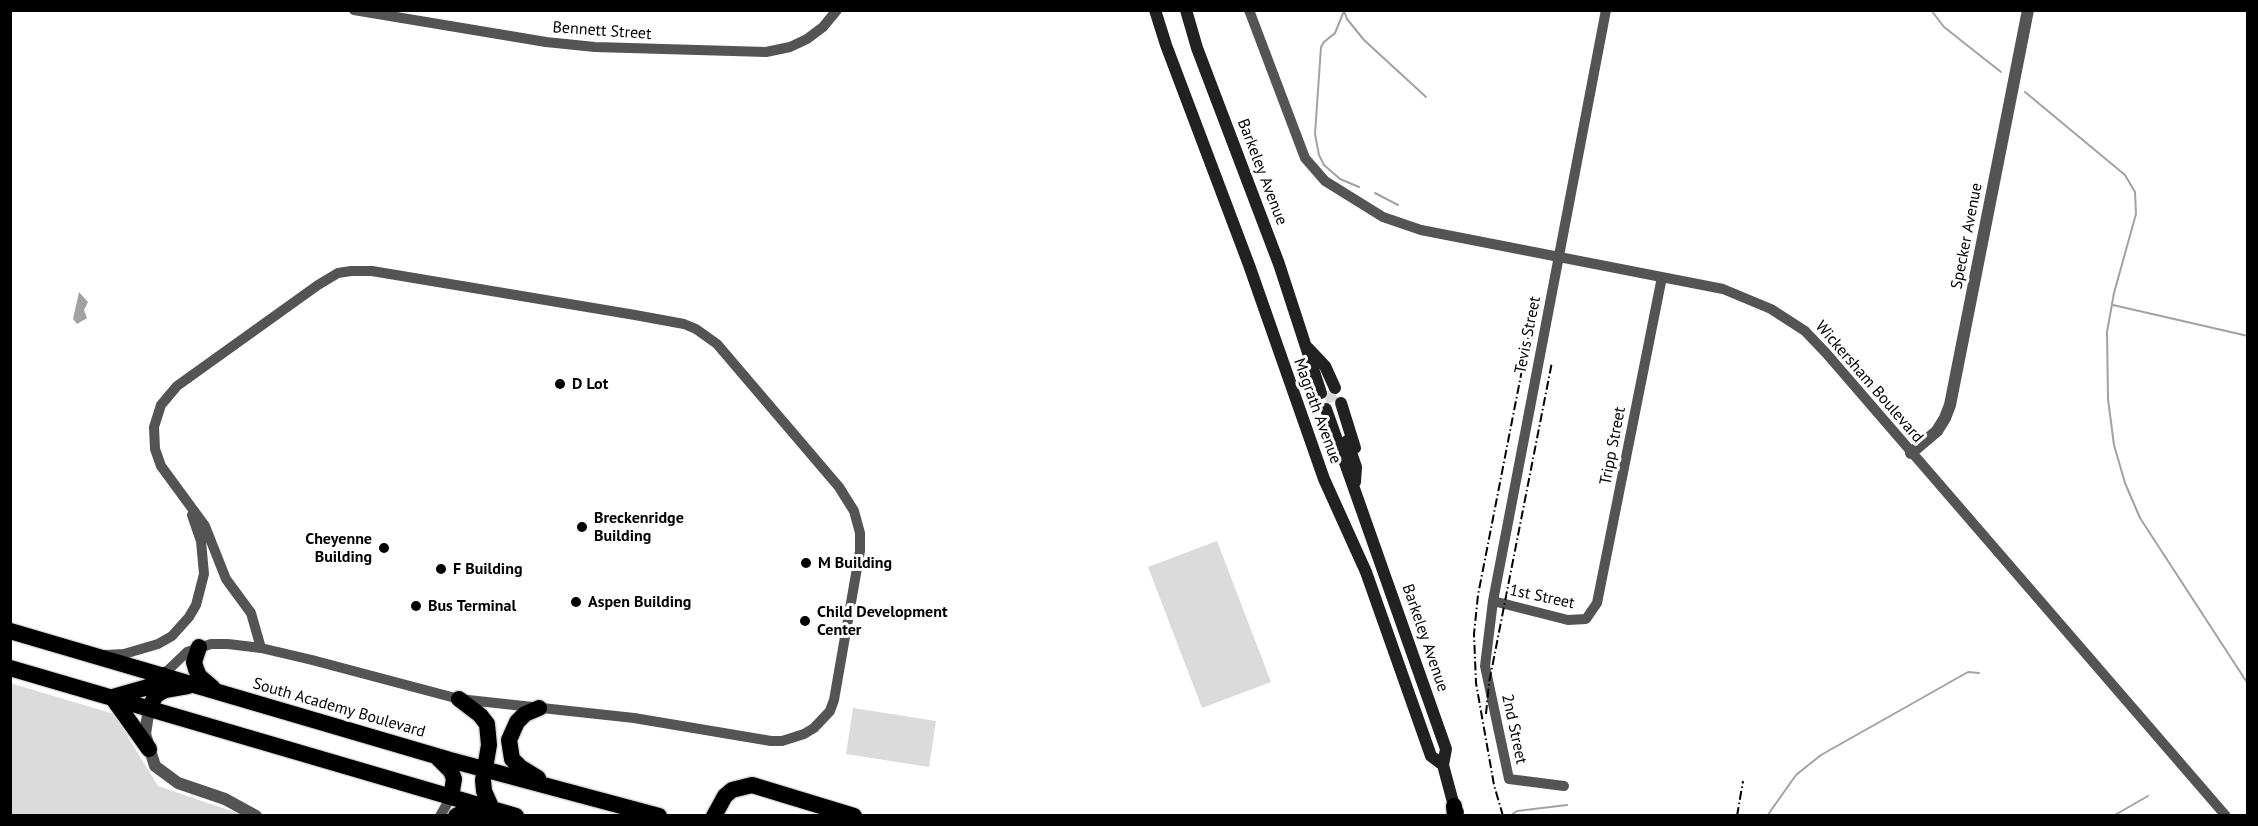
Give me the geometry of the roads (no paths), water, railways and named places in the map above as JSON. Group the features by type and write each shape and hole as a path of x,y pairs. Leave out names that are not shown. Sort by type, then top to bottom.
{"highway":[{"name":"South Academy Boulevard","path":"10,631 484,769 659,816"},
{"path":"199,647 194,663 196,669 216,691"},
{"path":"10,668 516,816"},
{"path":"112,697 148,687 163,675"},
{"path":"149,708 156,695 165,690 198,686"},
{"path":"112,697 149,749"},
{"path":"459,699 480,715 487,724 489,733 484,769 484,791 492,809"},
{"path":"539,708 525,714 517,722 509,740 509,749 512,759 520,767 552,787"},
{"path":"451,797 454,787 451,771 442,757 474,752 489,733"},
{"path":"714,816 725,796 732,790 752,785 854,816"},
{"path":"456,816 466,811 492,809"}],"main road":[{"name":"Magrath Avenue","path":"1155,10 1249,265 1324,479 1366,572 1431,756 1443,765 1456,812"},
{"name":"Barkeley Avenue","path":"1185,10 1197,48 1279,264 1305,345 1305,367 1325,392 1325,366 1305,345"},
{"name":"Barkeley Avenue","path":"1355,489 1355,447 1330,407 1355,489 1446,749 1443,765"}],"street":[{"name":"Bennett Street","path":"354,10 546,42 607,47 766,52 790,47 807,39 824,27 837,10"},
{"name":"Wickersham Boulevard","path":"1250,10 1300,148 1312,167 1325,181 1383,217 1406,226 1723,289 1751,299 1784,316 1805,331 2226,816"},
{"name":"Tevis Street","path":"1485,666 1493,601 1606,10"},
{"name":"Specker Avenue","path":"1911,453 1943,423 1950,405 2028,10"},
{"path":"163,675 177,660 199,647 228,644 261,648 459,699 634,718 771,741 783,741 804,734 823,720 832,705 838,686 860,545 854,511 839,487 723,352 706,335 696,329 684,324 635,315 372,272 338,273 177,386 161,405 154,427 155,449 162,466 187,504 205,526 226,579 251,613 261,648"},
{"name":"Tripp Street","path":"1586,619 1597,603 1662,277"},
{"path":"91,655 124,654 142,650 172,636 189,617 201,588 204,565 201,541 187,504"},
{"name":"1st Street","path":"1493,601 1568,620 1586,619"},
{"name":"2nd Street","path":"1485,666 1509,779 1564,786"},
{"path":"149,708 145,734 155,766 178,783 225,799 256,816"},
{"path":"440,816 451,797"}],"waterway":[{"path":"1931,10 1944,27 2001,72"},
{"path":"1344,11 1335,33 1321,47 1315,134 1319,155 1324,165 1340,179 1359,187"},
{"path":"1344,11 1347,19 1364,40 1426,97"},
{"path":"2025,92 2125,175 2135,192 2136,214 2114,293 2107,332 2108,399 2114,445 2125,483 2140,518 2248,684"},
{"path":"1375,193 1398,205"},
{"path":"2113,305 2248,336"},
{"path":"1767,816 1796,775 1821,755 1968,672 1979,673"},
{"path":"2113,816 2148,796"},
{"path":"1511,815 1517,811 1567,805"}],"tunnel":[{"path":"1328,391 1334,406"},
{"path":"1314,396 1319,411"}],"railway":[{"path":"1503,816 1494,785 1476,683 1474,634 1478,595 1530,329"},
{"path":"1486,714 1489,683 1552,362"},
{"path":"1737,816 1743,781"}],"place":[{"name":"D Lot","path":"560,384"},
{"name":"Breckenridge Building","path":"582,527"},
{"name":"Cheyenne Building","path":"384,548"},
{"name":"M Building","path":"806,563"},
{"name":"F Building","path":"441,569"},
{"name":"Aspen Building","path":"576,602"},
{"name":"Bus Terminal","path":"416,606"},
{"name":"Child Development Center","path":"805,621"}]}
